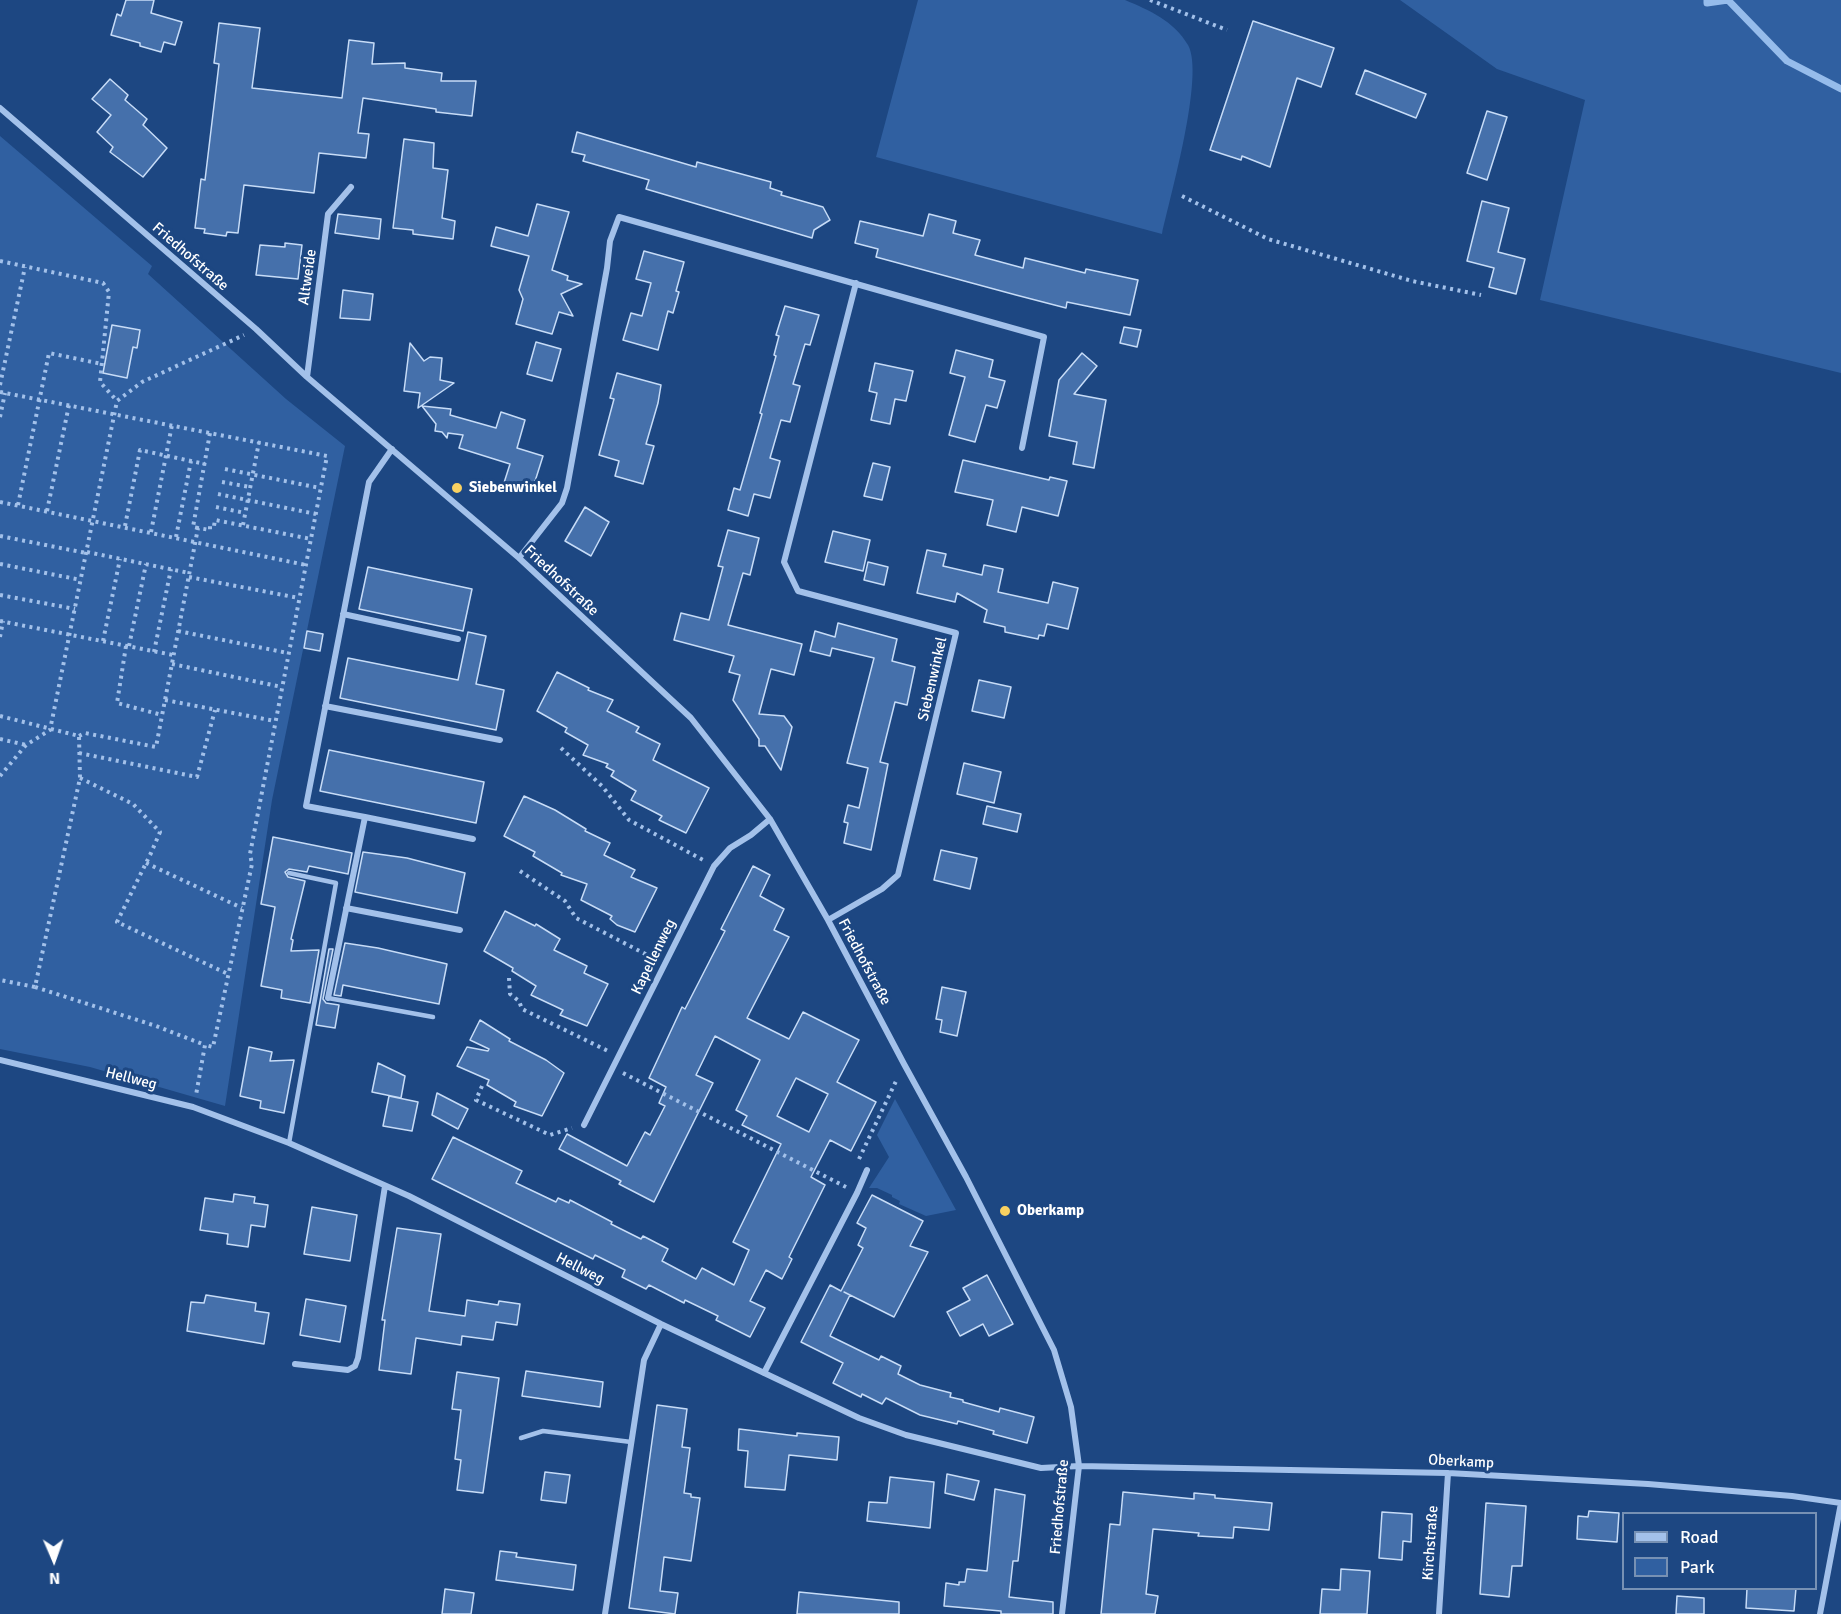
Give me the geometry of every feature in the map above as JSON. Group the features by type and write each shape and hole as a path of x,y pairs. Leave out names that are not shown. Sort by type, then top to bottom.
{"street":[{"name":"Friedhofstraße","path":"0,108 256,329 307,377 519,558 691,718 770,819 828,920 966,1177 1054,1350 1071,1407 1079,1466 1062,1614"},
{"name":"Altweide","path":"307,377 328,214 351,188"},
{"path":"519,558 562,503 567,488 610,241 619,217 1044,337 1022,448"},
{"name":"Siebenwinkel","path":"828,920 882,889 898,875 956,633 798,591 784,562 856,283"},
{"path":"392,449 369,482 306,806 472,839"},
{"path":"343,614 458,639"},
{"path":"325,706 500,740"},
{"path":"328,998 365,817"},
{"name":"Kapellenweg","path":"584,1125 714,866 730,848 751,835 770,819"},
{"path":"346,908 460,930"},
{"name":"Hellweg","path":"0,1060 193,1107 289,1143 385,1186 661,1324 859,1418 906,1435 1041,1468 1079,1466"},
{"path":"764,1373 867,1170"},
{"path":"295,1364 348,1370 355,1366 385,1186"},
{"path":"605,1614 644,1360 661,1324"},
{"name":"Oberkamp","path":"1079,1466 1448,1473 1648,1484 1792,1496 1841,1503"},
{"name":"Kirchstraße","path":"1439,1614 1448,1473"},
{"path":"1820,1614 1841,1503"}],"lane":[{"path":"289,873 336,883 289,1143"},
{"path":"328,998 433,1017"},
{"path":"521,1438 543,1431 630,1442"}],"path":[{"path":"1150,0 1227,30"},
{"path":"1182,196 1268,239 1412,281 1481,294"},
{"path":"0,261 103,283 109,292 100,382 117,401"},
{"path":"0,385 25,267"},
{"path":"0,776 26,745 50,730 117,401 142,382 256,329"},
{"path":"18,505 49,353 102,364"},
{"path":"0,417 2,392 327,456 249,854 252,864 213,1047 35,987 0,980"},
{"path":"47,511 69,405"},
{"path":"151,532 172,425"},
{"path":"210,433 193,527 210,530 215,520 310,539"},
{"path":"243,525 259,442"},
{"path":"125,526 140,450 205,464"},
{"path":"176,537 190,461"},
{"path":"225,469 321,488"},
{"path":"222,482 250,487"},
{"path":"219,494 316,514"},
{"path":"0,502 93,519 306,564"},
{"path":"216,507 245,513"},
{"path":"0,716 35,723 50,730 79,736 85,733 156,747 198,528"},
{"path":"0,536 171,569 189,575 299,598"},
{"path":"103,641 120,559"},
{"path":"0,564 81,580"},
{"path":"146,564 127,646 117,703 162,715"},
{"path":"154,652 171,569"},
{"path":"0,595 75,609"},
{"path":"0,637 2,621 173,655"},
{"path":"178,631 288,653"},
{"path":"172,664 282,687"},
{"path":"165,700 275,721"},
{"path":"79,753 197,777 215,710"},
{"path":"35,987 80,778 79,736"},
{"path":"0,739 26,745"},
{"path":"561,748 602,786 629,820 714,866"},
{"path":"80,778 132,804 160,832 117,922 228,974"},
{"path":"147,863 242,908"},
{"path":"520,871 565,900 576,918 664,964"},
{"path":"509,978 510,994 519,1001 522,1009 619,1057"},
{"path":"193,1107 205,1046"},
{"path":"856,1167 904,1064"},
{"path":"614,1069 857,1193"},
{"path":"482,1086 476,1100 550,1135 584,1125"},
{"path":"846,1187 851,1177"}],"green space":[{"path":"918,0 1125,0 1152,12 1176,29 1188,45 1192,60 1192,82 1184,137 1162,234 876,157"},
{"path":"1400,0 1841,0 1841,373 1540,300 1585,100 1497,69"},
{"path":"0,136 152,266 148,274 286,399 345,446 272,800 225,1106 90,1067 0,1049"},
{"path":"895,1099 956,1210 926,1216 899,1204 900,1201 892,1195 877,1188 869,1188 889,1157 877,1135"}],"building":[{"path":"126,0 154,0 151,13 182,22 175,45 164,42 161,52 111,35 117,14 121,16"},
{"path":"1253,21 1334,48 1321,87 1297,78 1270,167 1242,156 1241,160 1210,150"},
{"path":"219,23 260,28 252,88 342,98 349,40 374,43 372,64 405,63 405,68 442,73 441,81 476,81 472,116 436,112 436,109 363,98 358,133 369,134 366,158 319,153 314,193 244,185 238,233 227,232 226,236 204,233 205,229 195,228 201,179 205,180 219,64 214,63"},
{"path":"1365,70 1426,94 1416,118 1356,94"},
{"path":"110,79 128,95 125,100 147,119 143,125 167,148 143,177 110,152 113,147 97,132 111,115 92,99"},
{"path":"1487,111 1507,117 1487,180 1467,173"},
{"path":"577,132 696,167 697,162 771,182 770,188 782,192 781,195 823,207 830,220 814,230 812,238 646,189 649,180 583,161 585,155 572,152"},
{"path":"404,139 434,143 433,168 448,170 442,218 455,221 453,239 413,234 413,230 393,228"},
{"path":"1482,201 1509,208 1498,252 1525,259 1516,294 1489,287 1494,268 1467,261"},
{"path":"537,204 569,212 552,270 568,276 567,280 582,284 561,294 573,316 559,312 552,334 516,324 523,299 519,290 529,256 491,246 496,227 528,236"},
{"path":"338,214 381,219 379,239 335,233"},
{"path":"929,214 956,221 953,233 980,240 975,255 1023,268 1025,258 1085,273 1086,269 1138,280 1130,315 1067,302 1066,308 1016,295 876,257 878,249 855,243 860,221 923,236"},
{"path":"285,243 302,245 298,279 256,275 260,245 285,247"},
{"path":"644,251 684,262 673,313 668,311 658,350 623,340 631,313 642,316 651,283 636,279"},
{"path":"343,290 373,294 370,320 340,318"},
{"path":"785,306 819,315 810,345 805,344 793,384 800,386 790,422 781,420 770,458 780,461 770,498 754,494 748,516 728,510 734,488 740,490 762,414 760,413 776,356 774,355 779,336 776,335"},
{"path":"112,325 140,330 137,348 133,347 127,378 103,373"},
{"path":"1124,327 1141,330 1137,347 1120,343"},
{"path":"536,342 561,349 552,381 527,374"},
{"path":"410,343 424,361 430,357 442,358 440,380 454,383 418,408 420,393 404,391"},
{"path":"956,350 993,360 989,377 1005,381 997,408 986,405 975,442 949,435 965,377 950,373"},
{"path":"1082,353 1097,366 1074,394 1106,400 1094,468 1073,464 1077,442 1049,436 1059,380"},
{"path":"875,363 913,371 906,401 895,399 890,424 871,420 877,393 869,391"},
{"path":"617,373 661,385 646,444 654,446 643,484 615,476 619,461 599,455 614,399 610,398"},
{"path":"422,406 451,409 450,415 496,428 501,412 525,420 517,448 543,456 531,494 503,486 510,464 459,448 463,435 448,433 447,438 442,432 435,431 436,424"},
{"path":"963,460 1049,480 1050,477 1067,481 1058,516 1022,507 1016,532 987,525 993,500 955,492"},
{"path":"873,463 890,467 882,500 864,496"},
{"path":"585,507 609,522 591,556 565,541"},
{"path":"728,530 759,538 750,575 743,573 728,625 802,644 794,675 771,669 759,714 784,716 792,727 781,770 765,746 759,746 759,739 733,700 740,675 729,672 734,656 674,640 681,613 709,620 723,567 718,566"},
{"path":"833,531 870,540 863,571 825,562"},
{"path":"927,550 946,554 943,566 982,575 984,565 1003,569 998,592 1048,603 1053,582 1078,588 1068,629 1047,624 1044,636 1039,635 1038,639 1005,632 1005,627 984,622 987,610 957,593 955,602 917,593"},
{"path":"868,562 888,567 884,585 864,580"},
{"path":"368,567 472,589 463,631 359,609"},
{"path":"838,623 897,639 892,661 915,667 907,705 895,702 880,762 888,764 871,850 844,843 848,823 844,822 848,805 859,808 868,768 847,763 874,658 832,648 830,656 810,651 815,631 835,637"},
{"path":"307,631 323,634 320,651 304,648"},
{"path":"468,632 486,636 476,684 504,690 496,730 340,698 348,658 458,680"},
{"path":"557,672 589,688 588,690 613,700 607,711 639,727 636,732 660,744 653,760 709,788 686,833 659,820 662,816 631,800 636,791 611,776 614,771 606,767 608,764 583,755 588,745 565,732 567,728 537,711"},
{"path":"979,680 1011,687 1004,718 972,711"},
{"path":"329,750 484,782 476,823 320,791"},
{"path":"964,763 1001,772 994,803 957,794"},
{"path":"524,796 555,810 586,829 585,831 610,843 604,855 635,870 631,877 657,888 635,932 617,925 610,919 612,916 581,900 587,884 561,875 562,873 533,856 535,852 504,836"},
{"path":"987,806 1021,814 1017,832 983,824"},
{"path":"273,837 352,853 348,874 309,866 307,872 289,869 285,872 288,877 305,881 291,939 293,940 291,951 319,950 310,1003 281,998 282,990 261,986 275,907 261,904"},
{"path":"941,850 977,858 970,889 934,880"},
{"path":"363,852 407,858 465,873 457,913 355,892"},
{"path":"753,866 770,875 760,896 784,909 774,930 789,937 747,1018 789,1039 803,1012 859,1040 837,1082 876,1102 851,1151 830,1140 811,1177 825,1185 789,1257 792,1259 782,1279 766,1270 750,1301 765,1308 750,1337 716,1320 718,1316 685,1300 684,1303 649,1285 646,1289 622,1277 625,1270 595,1255 593,1259 432,1179 453,1137 522,1171 516,1183 556,1202 558,1198 569,1203 570,1200 641,1239 643,1236 668,1249 662,1261 696,1279 702,1268 734,1285 749,1250 733,1242 781,1144 742,1125 747,1116 736,1110 760,1060 715,1036 696,1075 713,1083 654,1202 619,1184 621,1181 559,1149 567,1134 627,1166 645,1132 650,1135 665,1106 659,1103 666,1087 649,1078 682,1007 685,1009 725,931 721,929","holes":["796,1078 828,1094 809,1132 777,1116"]},
{"path":"505,911 535,926 536,924 560,939 554,950 587,966 584,973 608,984 587,1026 560,1015 563,1010 531,995 536,986 512,971 513,968 484,951"},
{"path":"345,943 447,964 439,1004 343,985 341,996 334,995"},
{"path":"329,949 333,949 323,999 326,1003 339,1005 335,1028 316,1025"},
{"path":"942,987 966,992 957,1036 940,1032 942,1020 936,1019"},
{"path":"480,1020 510,1039 509,1041 546,1060 564,1073 542,1116 514,1106 516,1102 487,1085 489,1080 457,1066 467,1047 488,1051 489,1049 470,1040"},
{"path":"249,1047 272,1052 270,1061 294,1060 284,1113 260,1108 261,1101 240,1096"},
{"path":"378,1063 405,1076 401,1098 372,1092"},
{"path":"437,1093 468,1109 458,1129 432,1115"},
{"path":"389,1096 418,1102 412,1131 383,1126"},
{"path":"234,1194 255,1197 254,1203 268,1205 265,1227 251,1225 248,1247 227,1244 228,1234 200,1230 205,1198 233,1202"},
{"path":"872,1195 923,1221 910,1246 928,1252 894,1317 850,1295 830,1336 879,1360 881,1356 901,1366 898,1374 920,1385 951,1393 950,1397 999,1412 1000,1408 1034,1417 1027,1443 958,1421 957,1424 920,1415 886,1398 882,1404 862,1394 861,1397 833,1383 843,1363 801,1342 830,1285 841,1291 863,1248 858,1245 866,1228 857,1223"},
{"path":"312,1207 357,1215 350,1261 304,1254"},
{"path":"397,1228 441,1234 429,1311 465,1316 467,1300 498,1305 499,1301 520,1304 517,1325 496,1322 493,1340 462,1336 461,1345 416,1338 411,1374 379,1370 385,1320 382,1320"},
{"path":"987,1275 1013,1324 989,1336 983,1324 960,1336 947,1312 970,1300 963,1288"},
{"path":"206,1295 256,1303 255,1311 269,1313 264,1344 187,1331 191,1302 204,1303"},
{"path":"306,1299 346,1306 340,1342 300,1335"},
{"path":"526,1371 603,1382 600,1407 522,1396"},
{"path":"457,1372 499,1378 483,1493 457,1490 461,1460 455,1459 461,1410 452,1409"},
{"path":"657,1405 687,1409 682,1447 690,1448 684,1493 700,1498 691,1561 664,1557 660,1591 678,1593 675,1614 629,1608"},
{"path":"739,1429 797,1436 797,1433 839,1437 837,1460 789,1455 785,1490 745,1487 748,1451 738,1450"},
{"path":"545,1472 570,1475 566,1503 541,1500"},
{"path":"947,1474 979,1481 974,1500 945,1493"},
{"path":"890,1477 934,1482 930,1528 867,1521 869,1502 887,1503"},
{"path":"995,1489 1025,1495 1018,1561 1013,1561 1009,1597 1053,1602 1053,1614 1001,1614 1001,1611 944,1606 946,1583 959,1585 959,1582 965,1582 967,1569 987,1571"},
{"path":"1123,1492 1194,1499 1194,1493 1215,1495 1215,1498 1272,1503 1269,1530 1234,1527 1233,1538 1198,1536 1199,1533 1153,1529 1146,1594 1158,1596 1155,1614 1101,1614 1110,1524 1120,1525"},
{"path":"1486,1503 1526,1506 1522,1566 1512,1566 1509,1597 1480,1594"},
{"path":"1589,1511 1619,1513 1617,1542 1577,1539 1578,1516 1588,1517"},
{"path":"1382,1512 1412,1514 1411,1542 1403,1541 1402,1560 1379,1558"},
{"path":"500,1551 517,1553 516,1557 576,1565 573,1590 496,1580"},
{"path":"1341,1569 1370,1571 1367,1614 1320,1614 1322,1589 1340,1590"},
{"path":"445,1589 474,1593 471,1614 442,1614"},
{"path":"1747,1590 1796,1590 1794,1611 1746,1608"},
{"path":"799,1592 899,1602 899,1614 797,1614"},
{"path":"1677,1596 1704,1598 1704,1614 1676,1614"}],"waterway":[{"path":"1707,0 1707,3 1728,0 1787,61 1841,89"}],"place":[{"name":"Siebenwinkel","path":"457,488"},
{"name":"Oberkamp","path":"1005,1211"}]}
